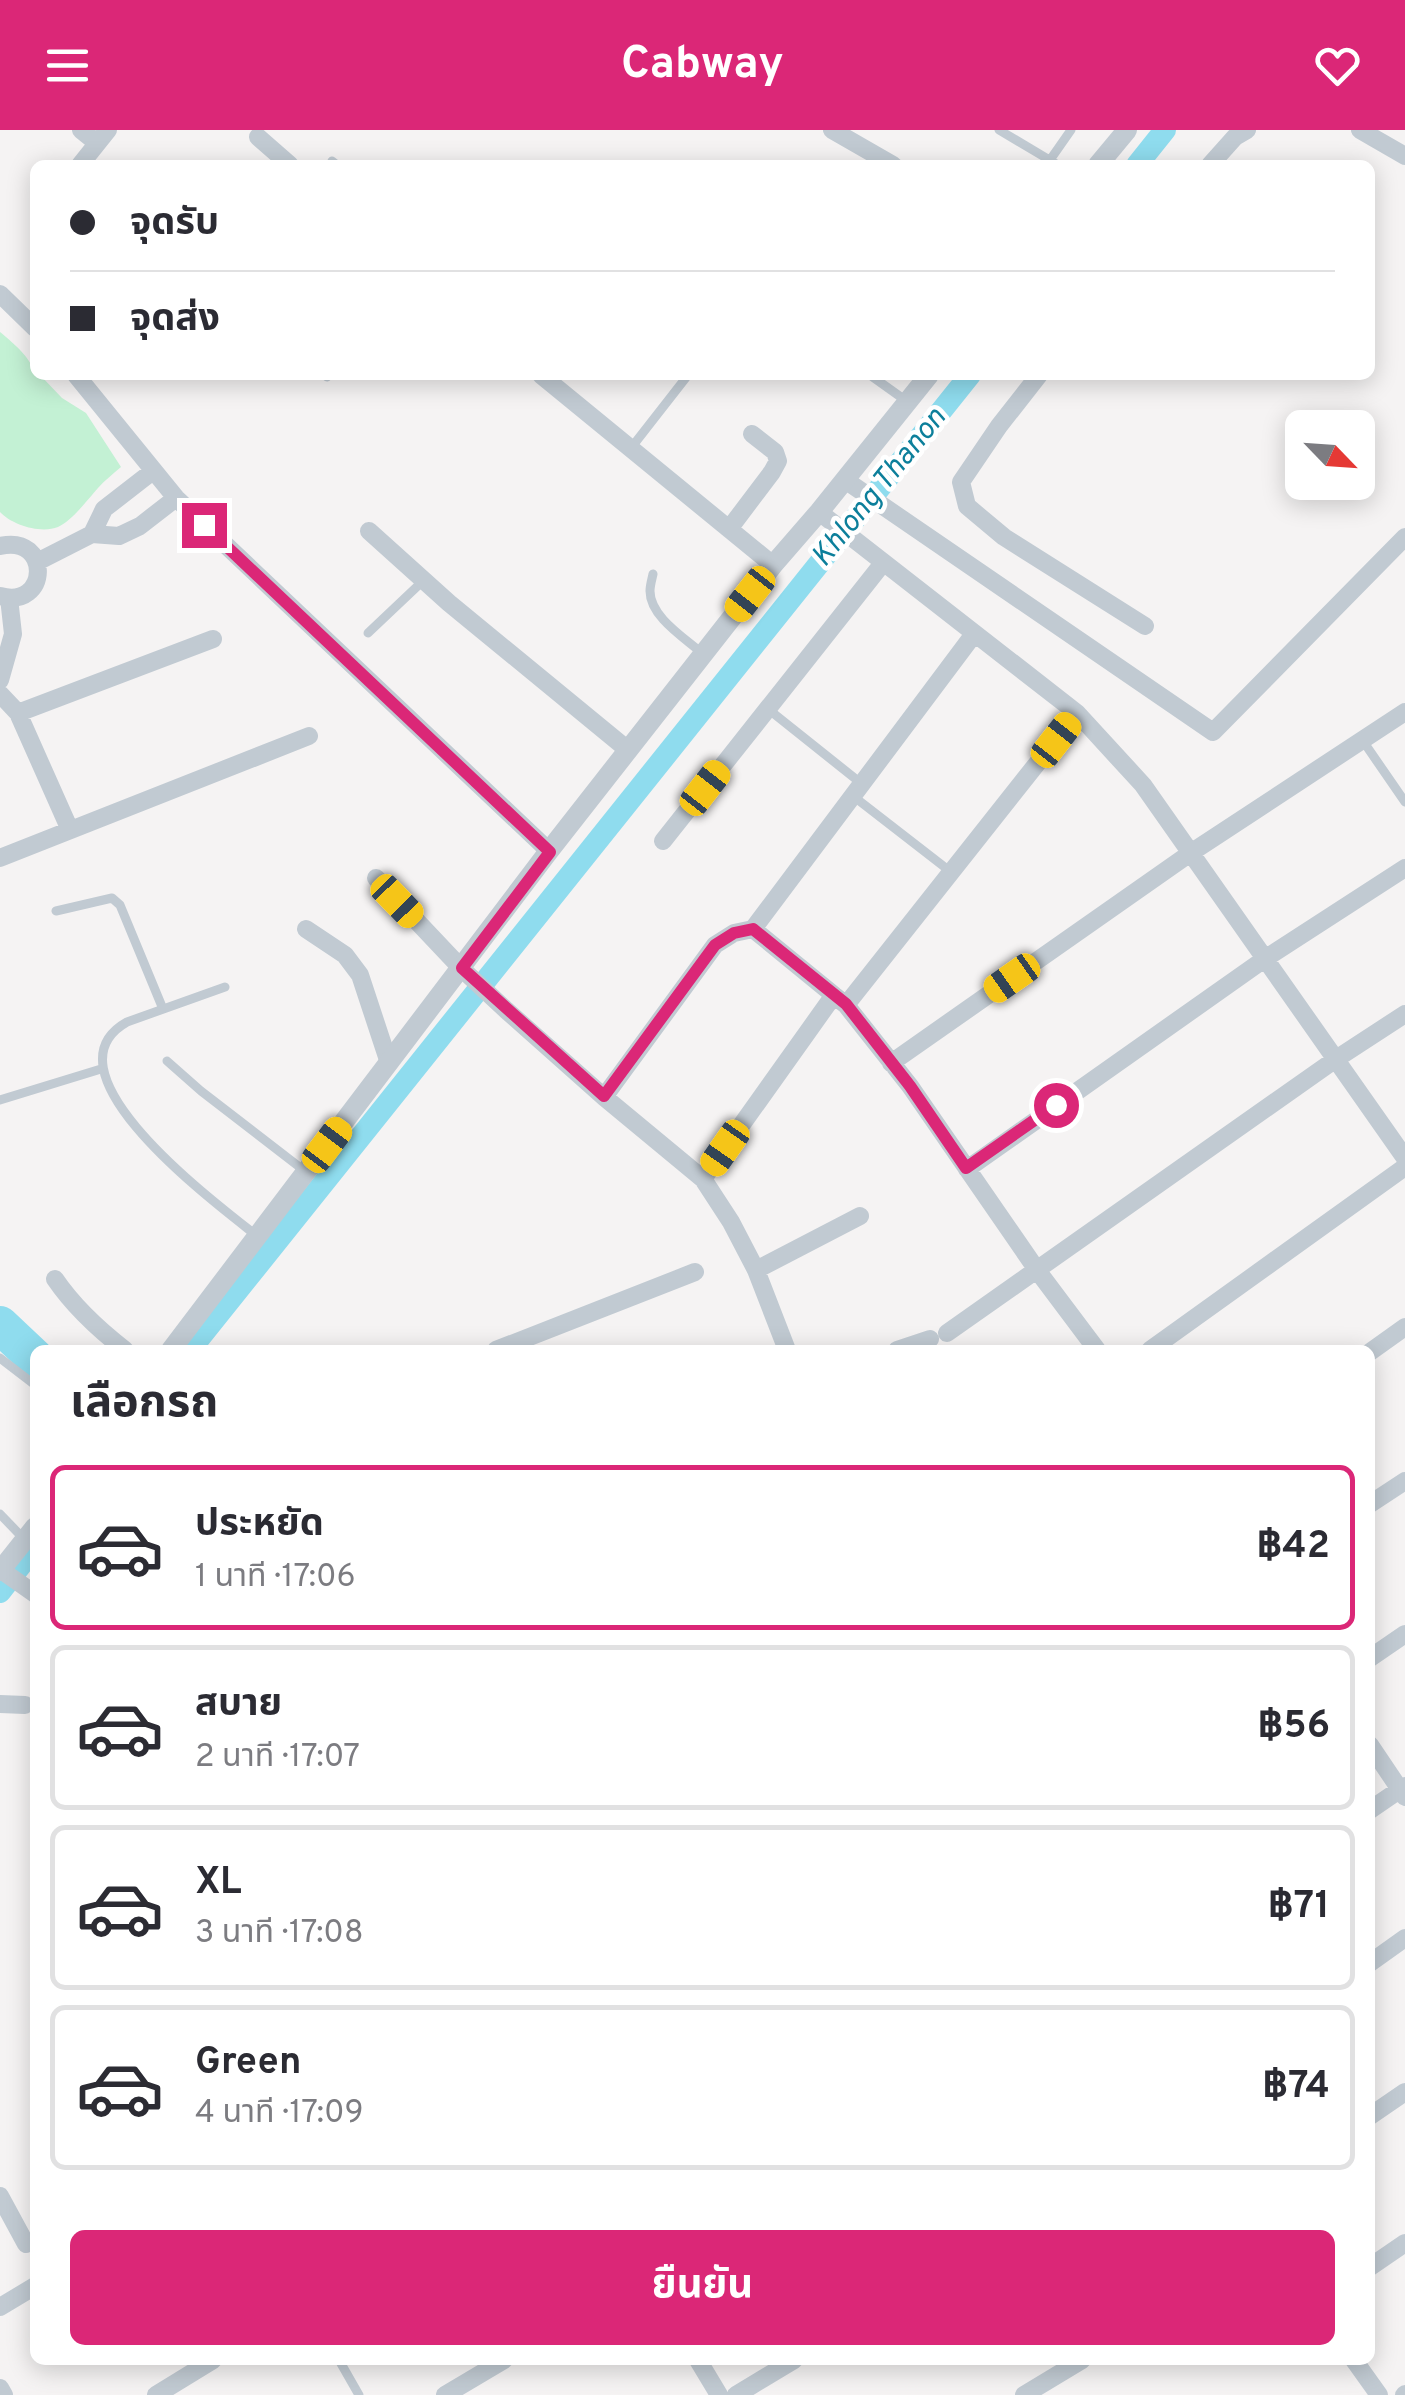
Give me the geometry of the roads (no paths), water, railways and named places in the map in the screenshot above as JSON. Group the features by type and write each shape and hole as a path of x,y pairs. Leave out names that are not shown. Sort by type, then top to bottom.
{"street":[{"path":"81,130 102,136 84,160"},
{"path":"832,130 885,160"},
{"path":"1102,160 1126,130"},
{"path":"1214,160 1247,130"},
{"path":"1360,130 1405,156"},
{"path":"258,137 284,160"},
{"path":"0,294 30,323"},
{"path":"80,380 176,498 550,852"},
{"path":"547,380 773,565"},
{"path":"175,1345 388,1064 468,974 550,852 628,750 773,565 825,516 846,480 925,380"},
{"path":"1035,380 998,426 962,482 966,506 1004,537 1144,626"},
{"path":"729,529 778,461 775,452 752,434"},
{"path":"92,534 104,509 153,470"},
{"path":"846,480 1214,732 1405,536"},
{"path":"37,562 92,534 119,536 140,526 176,498"},
{"path":"825,516 1076,714 1144,785 1405,1158"},
{"path":"368,530 628,750"},
{"path":"0,546 23,546 32,553 38,573 29,592 20,597 5,597 13,634 0,680"},
{"path":"663,841 878,559"},
{"path":"604,1096 715,945 734,933 753,929 974,634"},
{"path":"18,712 213,640"},
{"path":"0,694 18,712 70,830"},
{"path":"892,1063 1192,852 1405,712"},
{"path":"703,1179 840,1000 951,872 1076,714"},
{"path":"0,858 309,736"},
{"path":"966,1168 1266,958 1405,868"},
{"path":"376,878 506,1010 703,1179 756,1270 785,1345"},
{"path":"306,929 345,955 360,975 388,1064"},
{"path":"753,929 840,1000 892,1063 1093,1345"},
{"path":"912,1345 939,1336 1405,1014"},
{"path":"1157,1345 1405,1167"},
{"path":"756,1270 860,1216"},
{"path":"509,1345 695,1272"},
{"path":"54,1279 97,1328 119,1345"},
{"path":"1375,1348 1405,1327"},
{"path":"1375,1501 1405,1480"},
{"path":"30,1533 4,1573 30,1591"},
{"path":"1375,1655 1405,1634"},
{"path":"0,1704 25,1705"},
{"path":"1375,1753 1403,1791 1375,1807"},
{"path":"1375,1959 1405,1938"},
{"path":"1375,2113 1405,2092"},
{"path":"0,2196 26,2244"},
{"path":"1375,2264 1405,2243"},
{"path":"0,2307 30,2289"},
{"path":"156,2395 205,2365"},
{"path":"445,2395 496,2365"},
{"path":"701,2365 718,2395"},
{"path":"736,2395 786,2365"},
{"path":"1024,2395 1074,2365"},
{"path":"1358,2365 1379,2395"},
{"path":"0,2388 4,2395"}],"lane":[{"path":"999,130 1049,160"},
{"path":"1056,160 1071,130"},
{"path":"630,448 684,380"},
{"path":"877,380 908,402"},
{"path":"653,574 652,604 703,654"},
{"path":"368,633 424,580"},
{"path":"768,708 951,872"},
{"path":"1362,741 1405,802"},
{"path":"56,911 112,898 120,905 163,1009"},
{"path":"225,987 116,1028 106,1039 101,1069 109,1089 138,1128 185,1178 257,1236"},
{"path":"168,1061 200,1091 306,1173"},
{"path":"0,1100 101,1069"},
{"path":"0,1358 30,1379"},
{"path":"0,1514 30,1533"},
{"path":"342,2365 360,2395"}],"waterway":[{"name":"Khlong Thanon","path":"1141,160 1165,130"},
{"name":"Khlong Thanon","path":"194,1345 966,380"},
{"path":"0,1325 30,1353"},
{"name":"Khlong Thanon","path":"0,1592 30,1553"}]}
